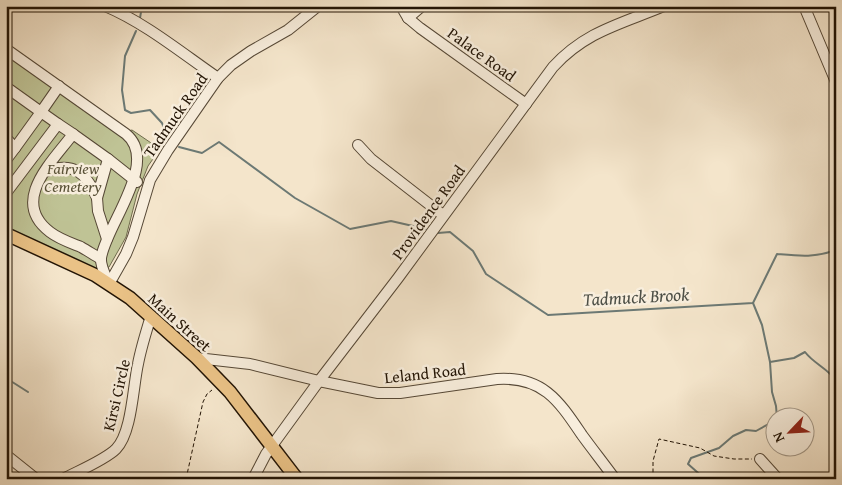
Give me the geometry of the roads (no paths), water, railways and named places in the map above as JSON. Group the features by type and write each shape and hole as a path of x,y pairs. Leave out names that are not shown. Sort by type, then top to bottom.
{"main road":[{"name":"Main Street","path":"6,234 53,254 109,284 151,316 230,392 297,479"}],"street":[{"path":"104,6 147,29 218,78"},
{"name":"Tadmuck Road","path":"109,284 133,237 147,186 164,156 218,78 231,65 288,30 318,6"},
{"name":"Palace Road","path":"401,6 408,18 526,104"},
{"path":"408,18 422,6"},
{"name":"Providence Road","path":"253,479 271,446 398,278 553,67 567,52 597,33 664,6"},
{"path":"804,6 836,82"},
{"path":"6,49 131,138 136,148 134,180 107,239 101,259 109,284"},
{"path":"6,160 59,86"},
{"path":"6,87 108,159 134,180 147,186"},
{"path":"6,193 58,124"},
{"path":"73,134 44,172 32,197 41,224 50,232 101,259"},
{"path":"6,138 15,148"},
{"path":"358,145 371,158 443,216"},
{"path":"107,239 98,211 97,198 108,159"},
{"path":"44,172 58,167 76,170 88,181 97,198"},
{"name":"Kirsi Circle","path":"63,479 109,454 118,446 125,432 133,400 138,367 151,316"},
{"name":"Leland Road","path":"196,358 250,364 378,393 400,393 497,379 512,378 525,381 545,391 563,408 615,479"},
{"path":"6,455 36,479"},
{"path":"760,459 778,479"}],"waterway":[{"name":"Tadmuck Brook","path":"140,18 142,6"},
{"name":"Tadmuck Brook","path":"136,31 125,56 122,90 125,110 131,113 150,110 162,123 168,139"},
{"name":"Tadmuck Brook","path":"179,147 202,153 219,142 295,198 350,229 391,221 426,229"},
{"name":"Tadmuck Brook","path":"438,233 450,232 473,251 486,274 548,315 753,303 777,254 800,256 828,253 836,250"},
{"path":"753,303 762,325 770,362 794,358 805,352 836,381"},
{"path":"770,362 772,392 776,408"},
{"path":"6,378 28,392"},
{"path":"705,479 688,464 691,458 719,448 733,436 746,430 756,431 764,427"}],"park label":[{"name":"Fairview Cemetery","path":"73,177"}]}
